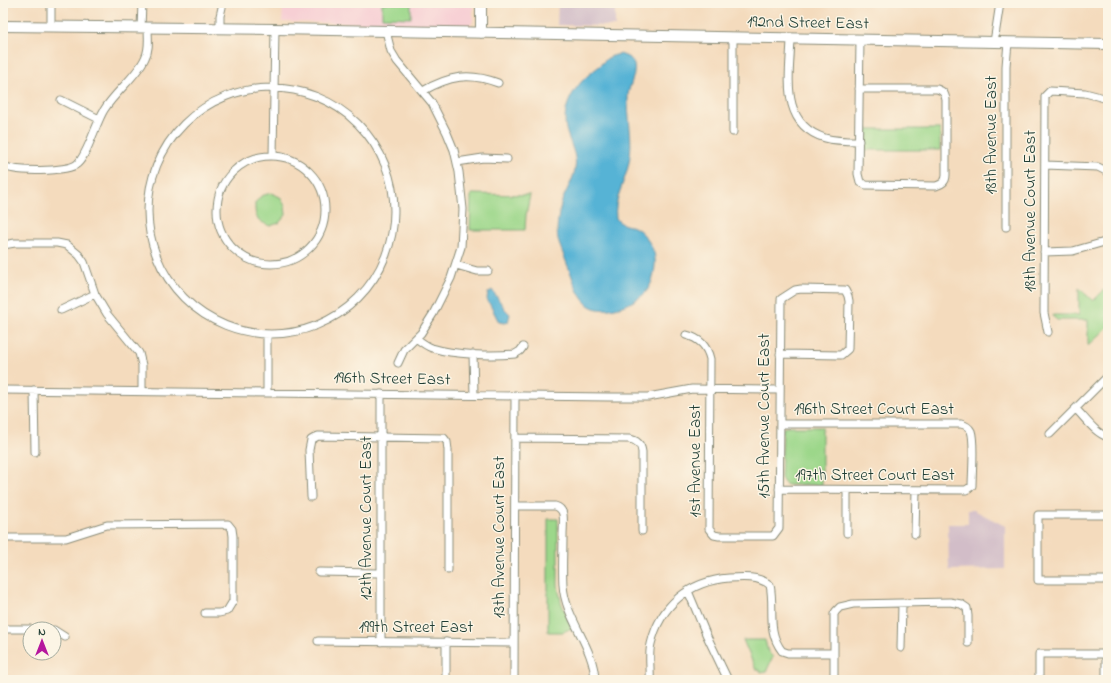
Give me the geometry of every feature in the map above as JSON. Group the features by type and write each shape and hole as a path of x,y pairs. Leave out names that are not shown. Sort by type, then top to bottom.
{"street":[{"path":"51,3 51,26"},
{"path":"3,165 11,169 57,170 71,168 84,156 99,119 105,109 146,57 148,45 142,3"},
{"path":"220,28 220,16 223,3"},
{"path":"481,3 481,33"},
{"path":"994,42 1000,3"},
{"name":"192nd Street East","path":"3,26 220,28 1108,44"},
{"path":"272,156 275,29"},
{"path":"386,31 391,51 397,61 423,91 440,117 454,150 462,191 463,208 460,247 456,265 442,298 433,314 421,333 404,350 398,363"},
{"path":"733,38 733,132"},
{"path":"791,39 789,90 791,104 795,114 804,125 814,133 824,138 859,141"},
{"path":"859,90 937,89 944,93 946,100 946,180 944,183 936,186 866,185 860,182 858,174 859,141 859,90 860,40"},
{"name":"18th Avenue East","path":"1006,228 1006,66 1008,42"},
{"path":"423,91 443,81 460,77 486,78 498,83"},
{"path":"274,88 289,89 318,97 344,111 361,126 375,144 388,170 393,192 395,214 392,237 386,258 371,284 351,306 312,328 282,334 267,335 246,332 225,326 200,312 184,298 170,282 156,257 149,229 148,215 149,194 154,173 166,147 183,125 200,111 218,100 245,91 274,88"},
{"name":"18th Avenue Court East","path":"1048,332 1044,313 1046,96 1050,91 1085,93 1108,98"},
{"path":"61,100 99,119"},
{"path":"272,156 293,161 310,173 320,187 324,199 325,212 322,228 308,249 290,260 269,264 253,261 232,247 222,233 218,221 217,208 220,192 234,171 256,158 272,156"},
{"path":"457,162 483,158 507,159"},
{"path":"1045,165 1098,167 1108,172"},
{"path":"1044,252 1074,251 1108,241"},
{"path":"3,245 15,243 57,243 67,245 77,252 84,262 95,294 107,314 116,327 139,353 142,365 142,391"},
{"path":"456,265 477,271 488,271"},
{"name":"15th Avenue Court East","path":"775,534 779,528 780,307 782,298 801,288 841,288 846,292 849,302 847,352 841,354 780,354"},
{"path":"61,310 95,294"},
{"path":"266,392 267,335"},
{"name":"1st Avenue East","path":"686,335 699,341 707,351 710,359 711,532 714,535 719,536 768,537 775,534"},
{"path":"416,338 431,348 473,354 514,354 520,351 523,347"},
{"path":"473,354 474,395"},
{"path":"1050,434 1108,376"},
{"name":"196th Street East","path":"3,390 648,397 692,389 779,390"},
{"path":"34,390 35,452"},
{"name":"12th Avenue Court East","path":"381,394 381,642"},
{"name":"13th Avenue Court East","path":"514,680 515,395"},
{"path":"1076,409 1094,428 1104,436 1108,437"},
{"name":"196th Street Court East","path":"780,424 961,424 967,427 971,432 972,486 970,488"},
{"path":"311,497 309,450 311,440 318,436 441,437 447,442 448,570"},
{"path":"515,438 629,439 639,443 642,446 642,531"},
{"name":"197th Street Court East","path":"779,489 959,491 970,488"},
{"path":"847,490 847,534"},
{"path":"915,534 916,490"},
{"path":"515,506 555,506 559,507 563,515 562,570 564,593 568,609 590,655 595,680"},
{"path":"1108,515 1038,515 1038,580 1108,580"},
{"path":"3,538 66,538 107,525 215,523 230,525 233,536 233,601 228,611 219,613 205,613"},
{"path":"319,572 380,573"},
{"path":"650,680 650,653 660,618 671,604 688,591 704,583 716,580 730,578 760,579 770,585 773,632 777,644 782,651 788,653 834,653"},
{"path":"688,591 706,634 728,680"},
{"path":"834,680 834,614 840,607 853,604 950,602 961,604 967,608 968,643"},
{"path":"901,648 902,604"},
{"path":"3,629 22,629"},
{"name":"199th Street East","path":"318,641 514,643"},
{"path":"446,642 446,680"},
{"path":"1039,680 1039,654 1107,654 1106,680"}],"shaded area":[{"path":"283,3 473,3 473,20 472,24 467,25 282,22"},
{"path":"558,3 615,3 615,26 557,25"},
{"path":"968,510 974,510 1005,526 1005,569 949,570 948,524 968,524"}],"green space":[{"path":"382,3 411,3 411,18 382,17"},
{"path":"865,129 940,129 940,150 865,150"},
{"path":"271,193 280,197 285,206 286,215 279,223 270,226 257,218 255,203 261,196"},
{"path":"471,194 530,195 525,230 470,230"},
{"path":"1108,286 1108,303 1105,309 1108,313 1108,327 1088,346 1088,320 1057,320 1051,315 1079,315 1079,288 1093,301"},
{"path":"822,427 822,485 788,485 784,483 781,478 783,428"},
{"path":"548,519 558,519 558,585 561,602 572,628 563,632 548,632"},
{"path":"743,640 765,640 768,652 773,657 766,672 761,673 759,670 756,670"}],"water":[{"path":"620,54 632,60 634,74 628,95 628,112 631,137 630,154 616,204 616,218 626,225 634,227 645,237 654,254 655,266 651,284 645,293 640,297 617,308 600,309 593,308 587,304 580,295 558,239 557,232 561,204 574,174 576,164 566,129 565,119 566,110 572,94 583,80 607,59"},
{"path":"492,290 510,314 508,322 499,322 487,299 488,293"}]}
